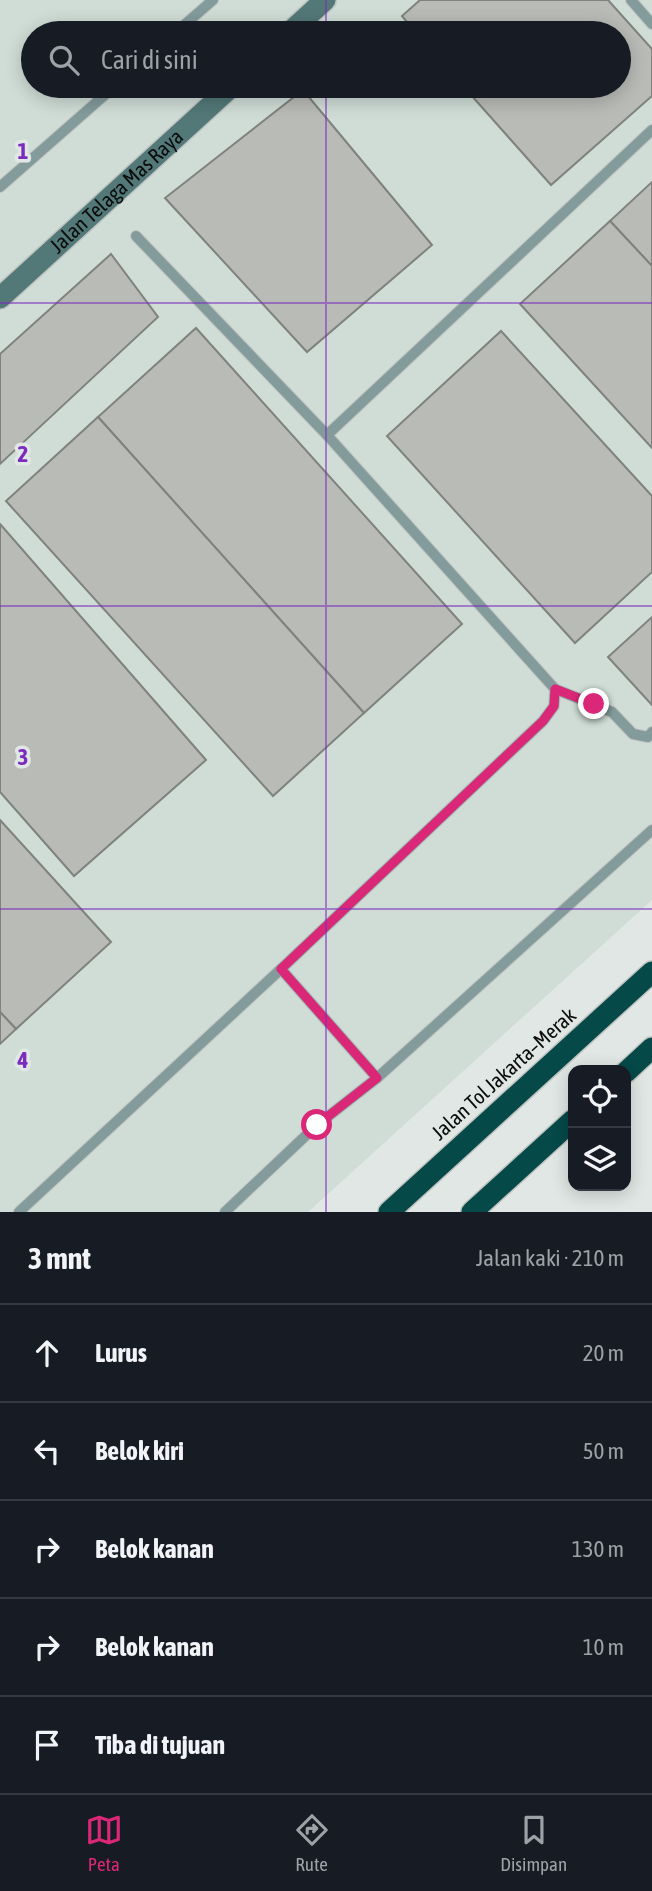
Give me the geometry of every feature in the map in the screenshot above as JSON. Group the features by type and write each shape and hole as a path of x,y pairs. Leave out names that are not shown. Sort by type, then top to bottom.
{"highway":[{"name":"Jalan Tol Jakarta–Merak","path":"389,1212 652,972"},
{"path":"631,1067 652,1048"},
{"path":"472,1212 568,1125"}],"main road":[{"path":"302,21 325,0"},
{"name":"Jalan Telaga Mas Raya","path":"0,298 219,98"}],"lane":[{"path":"189,21 213,0"},
{"path":"631,0 652,24"},
{"path":"0,187 101,98"},
{"path":"327,435 652,130"},
{"path":"136,236 327,435 555,689 612,712 633,734 648,737 652,732"},
{"path":"19,1212 543,721 554,706 555,689"},
{"path":"225,1212 317,1125 377,1078 652,830"},
{"path":"281,969 377,1078"}],"shaded area":[{"path":"0,0 652,0 652,900 308,1212 0,1212"}],"building":[{"path":"420,0 608,0 627,21 406,21 402,16"},
{"path":"631,26 652,49 652,96 551,185 474,98 631,98"},
{"path":"293,98 310,98 432,245 307,352 165,198"},
{"path":"652,182 652,266 610,221"},
{"path":"610,221 652,266 652,448 520,304"},
{"path":"111,254 158,317 0,464 0,354"},
{"path":"196,328 462,624 364,713 98,417"},
{"path":"501,331 652,496 652,572 575,643 387,436"},
{"path":"98,417 364,713 273,796 6,501"},
{"path":"0,524 206,760 74,876 0,792"},
{"path":"652,617 652,705 608,657"},
{"path":"0,820 111,942 16,1029 0,1012"},
{"path":"0,1012 16,1029 0,1044"}],"route":[{"path":"317,1125 377,1078 281,969 543,721 554,706 555,689 594,704"}]}
